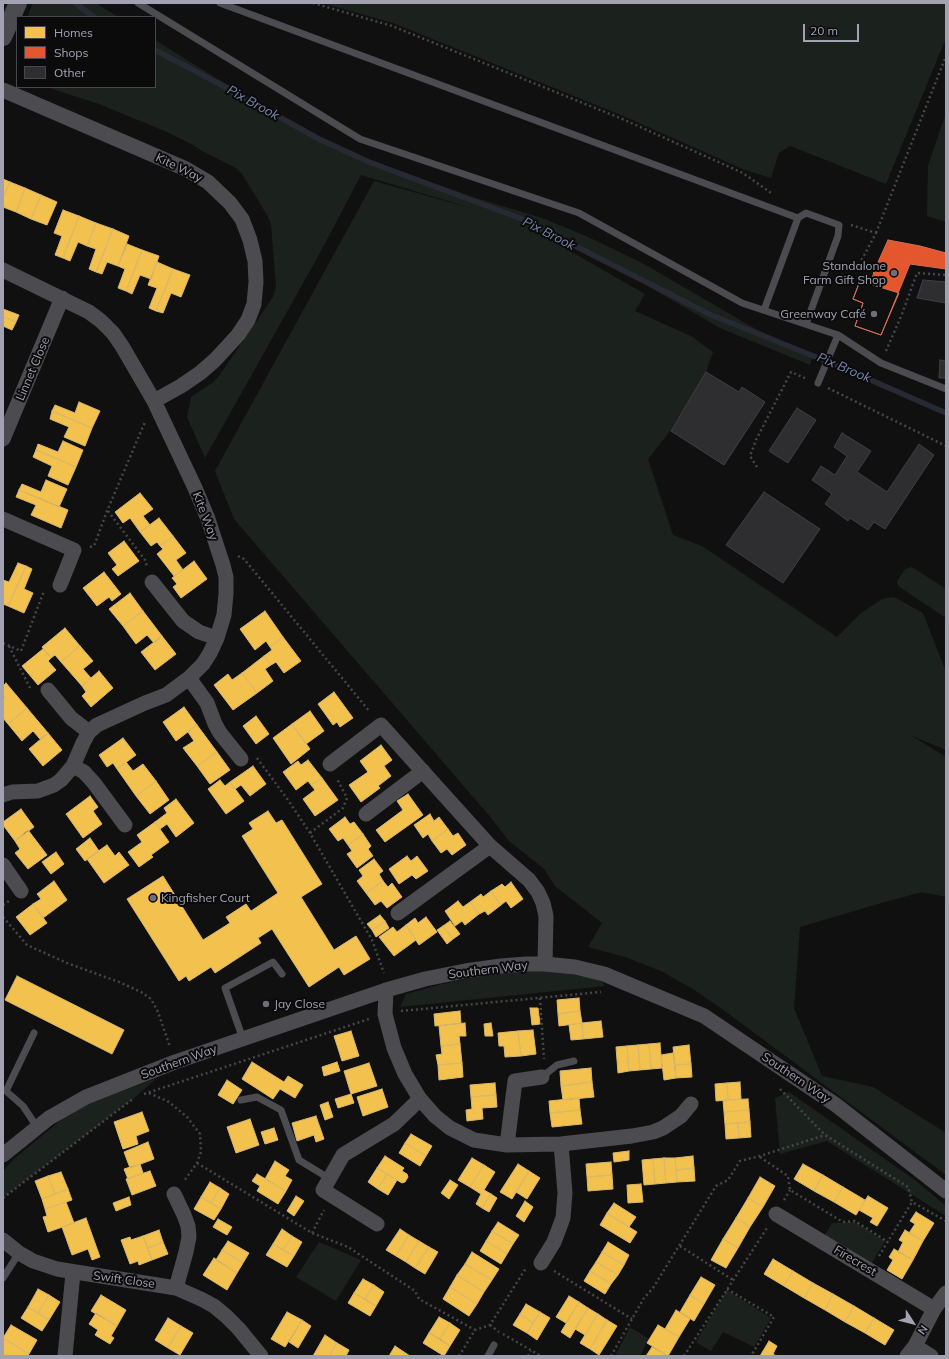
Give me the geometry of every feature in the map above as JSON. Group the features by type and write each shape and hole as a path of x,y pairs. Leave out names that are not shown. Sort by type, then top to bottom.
{"street":[{"path":"3,37 18,3"},
{"name":"Kite Way","path":"3,90 186,169 208,182 230,203 242,219 250,240 255,261 256,282 254,304 248,320 238,335 215,360 188,381 154,401"},
{"name":"Kite Way","path":"3,270 89,312 113,333 122,346 154,401 195,488 208,519 224,571 226,594 224,615 217,638 203,664 189,678 166,695 97,725 89,732 73,766 61,780 54,785 38,791 12,792 3,795"},
{"name":"Linnet Close","path":"3,439 62,298"},
{"path":"3,519 74,550 60,585"},
{"path":"152,582 183,621 199,632 217,638"},
{"path":"189,678 207,703 220,733 241,759"},
{"path":"48,690 71,718 89,732"},
{"path":"330,764 381,725 490,846 529,880 538,892 543,903 546,916 545,964"},
{"path":"73,766 89,777 125,825"},
{"path":"366,814 423,771"},
{"path":"398,913 490,846"},
{"path":"3,865 21,891"},
{"name":"Southern Way","path":"3,1155 49,1118 86,1097 175,1062 386,990 425,979 465,971 526,964 545,964 575,967 604,974 704,1016 836,1105 946,1191"},
{"path":"386,990 385,1014 396,1055 405,1074 420,1099 435,1116 450,1128 474,1140 507,1145 561,1144 632,1136 654,1132 675,1121 682,1116 691,1104"},
{"path":"507,1145 515,1081 543,1076"},
{"path":"377,1224 327,1184 343,1155 394,1124 420,1099"},
{"path":"541,1263 554,1242 563,1218 565,1193 561,1144"},
{"path":"174,1194 188,1226 189,1237 176,1288"},
{"name":"Firecrest","path":"776,1214 934,1309"},
{"name":"Swift Close","path":"3,1240 19,1253 43,1265 73,1273 176,1288 201,1299 214,1306 239,1329 261,1356"},
{"path":"65,1356 73,1273"},
{"path":"931,1356 911,1351 934,1309 946,1293"}],"lane":[{"path":"220,3 798,218"},
{"path":"140,4 360,139 579,213 742,303 838,335 881,363 946,389"},
{"path":"764,310 798,218 806,214 839,225 838,236 806,324"},
{"path":"818,383 838,335"},
{"path":"243,1039 225,988 273,962 282,974"},
{"path":"34,1033 6,1091 23,1106 37,1127"},
{"path":"543,1076 557,1065 574,1061"},
{"path":"241,1100 257,1097 281,1110 299,1160 327,1184"},
{"path":"3,1278 19,1253"},
{"path":"488,1356 494,1345"}],"path":[{"path":"313,3 392,26 620,118 743,173 773,194"},
{"path":"874,270 859,265 876,233 946,56"},
{"path":"846,223 876,233"},
{"path":"881,363 902,314 917,273 946,275"},
{"path":"757,467 750,456 756,440 792,372 818,383 946,446"},
{"path":"74,550 94,546 107,511 154,401"},
{"path":"107,511 145,560 152,582"},
{"path":"216,544 244,559 381,725"},
{"path":"3,643 21,650 47,585 60,585"},
{"path":"9,645 31,690 48,690"},
{"path":"241,759 255,755 310,833 372,940 384,970 386,990"},
{"path":"310,833 343,808 347,798 330,764"},
{"path":"3,917 27,945 67,963 134,988 151,999 158,1012 175,1062"},
{"path":"141,1095 385,1014 402,1011 602,992"},
{"path":"540,998 543,1076"},
{"path":"778,1088 825,1136 908,1187 912,1202 946,1221"},
{"path":"149,1093 169,1102 187,1117 200,1134 201,1152 197,1162 174,1194"},
{"path":"3,1198 134,1098"},
{"path":"611,1356 644,1298 653,1288 680,1246 716,1186 728,1180 740,1161 825,1136"},
{"path":"684,1356 790,1190 788,1176 760,1156"},
{"path":"197,1162 312,1233 348,1247 415,1291 419,1298 475,1330"},
{"path":"312,1233 324,1208 318,1198 327,1184"},
{"path":"790,1190 843,1222 855,1221 888,1242"},
{"path":"871,1270 912,1202"},
{"path":"680,1246 733,1280"},
{"path":"459,1356 475,1330 490,1325 528,1264 541,1263 632,1319"},
{"path":"727,1288 774,1317 751,1356"},
{"path":"490,1325 541,1356"},
{"path":"528,1356 531,1351"}],"shaded area":[{"path":"33,3 96,3 116,16 27,16"},
{"path":"322,3 946,3 946,38 886,184 790,146 779,153 771,178 745,170 621,115 393,23"},
{"path":"156,41 216,78 325,141 386,166 476,198 542,218 586,236 644,264 754,328 813,355 810,365 720,328 632,277 559,240 535,231 645,294 635,311 691,336 713,352 706,372 671,430 648,459 673,535 702,546 837,637 861,613 882,599 894,597 923,613 946,672 946,750 912,736 946,757 946,897 922,892 800,927 794,1008 822,1076 873,1087 946,1133 946,1175 693,989 661,971 625,957 588,947 602,923 555,886 544,869 509,841 492,819 234,519 215,471 374,181 478,210 361,175 320,253 205,458 187,417 191,397 212,383 219,376 273,297 276,287 271,224 242,174 236,168 167,132 99,104 49,88 156,88"},
{"path":"946,113 946,222 927,216 928,166"},
{"path":"912,567 946,589 946,618 898,586 897,581 905,569"},
{"path":"523,968 553,971 601,980 605,986 400,1007 406,994 442,984"},
{"path":"157,1078 134,1098 3,1198 3,1171 14,1159 74,1109"},
{"path":"789,1092 915,1180 946,1206 946,1216 827,1141 780,1154 775,1098"},
{"path":"855,1222 885,1241 870,1266 823,1238 832,1223"},
{"path":"319,1242 361,1260 336,1301 296,1277"},
{"path":"727,1290 771,1318 754,1347 723,1332 711,1351 696,1342"},
{"path":"630,1327 649,1339 640,1356 615,1356"}],"building: Homes":[{"path":"3,179 10,182 3,197"},
{"path":"10,182 25,188 16,212 3,207 3,197"},
{"path":"25,188 41,195 31,219 16,212"},
{"path":"41,195 57,202 47,225 31,219"},
{"path":"63,210 79,216 63,258 55,255 62,236 54,233"},
{"path":"79,216 96,223 87,246 78,242 70,261 63,258"},
{"path":"96,223 113,229 96,272 89,269 96,249 87,246"},
{"path":"113,229 129,236 118,266 107,262 102,274 96,272"},
{"path":"127,244 142,250 126,291 118,288 125,269 118,266"},
{"path":"142,250 159,256 151,279 140,275 132,294 126,291"},
{"path":"157,262 173,269 156,311 149,308 157,288 148,285"},
{"path":"173,269 190,275 181,297 171,293 163,313 156,311"},
{"path":"3,309 19,315 16,322 3,317"},
{"path":"3,317 16,322 12,330 3,326"},
{"path":"79,402 100,411 92,428 52,411 55,405 75,413"},
{"path":"52,411 92,428 85,446 64,437 69,427 50,419"},
{"path":"63,441 83,450 76,467 36,450 38,444 58,452"},
{"path":"36,450 76,467 68,485 48,476 52,466 33,457"},
{"path":"46,480 67,489 59,507 19,490 22,484 41,492"},
{"path":"19,490 68,510 61,528 31,515 36,505 16,497"},
{"path":"140,493 153,509 143,516 150,525 140,532 130,518 123,523 115,512"},
{"path":"159,518 173,536 160,546 157,542 151,546 140,532"},
{"path":"173,536 186,553 176,560 183,570 174,576 157,554 163,549 160,546"},
{"path":"124,541 139,561 118,576 112,569 117,565 108,553"},
{"path":"194,561 207,579 181,598 173,587 177,584 172,578"},
{"path":"18,563 26,566 8,606 3,604 3,580 9,582"},
{"path":"26,566 32,569 24,589 33,593 24,613 8,606"},
{"path":"104,572 121,594 112,601 109,597 97,606 83,588"},
{"path":"130,593 143,611 123,626 109,609"},
{"path":"143,611 162,636 154,643 147,635 136,644 123,626"},
{"path":"265,611 283,637 270,647 266,641 255,650 240,629"},
{"path":"65,628 80,646 61,662 55,655 51,658 42,647"},
{"path":"162,636 176,654 155,670 141,652"},
{"path":"283,637 301,661 284,673 276,662 271,665 264,656 272,650 270,647"},
{"path":"80,646 93,661 83,669 91,678 82,686 61,662"},
{"path":"43,649 51,658 48,661 56,670 38,685 22,666"},
{"path":"264,656 271,665 265,669 273,681 257,693 242,673"},
{"path":"99,671 113,688 91,707 82,696 86,692 82,686"},
{"path":"242,673 257,693 233,710 214,685 228,674 232,680"},
{"path":"6,683 27,708 8,724 3,718 3,698 5,697 3,695 3,686"},
{"path":"334,692 353,718 340,727 337,722 333,725 318,704"},
{"path":"184,707 197,725 176,741 163,722"},
{"path":"27,708 48,733 40,739 33,731 22,741 8,724"},
{"path":"310,711 324,731 306,744 292,724"},
{"path":"256,716 269,734 256,744 243,726"},
{"path":"292,724 310,749 291,764 273,738"},
{"path":"197,725 217,752 197,766 183,748 194,741 188,732"},
{"path":"48,733 62,750 43,766 29,749"},
{"path":"123,738 136,755 117,769 113,763 107,767 99,755"},
{"path":"381,745 392,760 384,766 391,776 378,786 380,788 361,802 349,785 368,772 360,761"},
{"path":"217,752 230,770 210,784 197,766"},
{"path":"308,760 322,778 311,785 308,781 296,790 283,772 298,761 301,765"},
{"path":"126,762 133,771 143,764 156,781 136,796 117,769"},
{"path":"253,766 266,784 250,796 241,785 235,789 230,782"},
{"path":"322,778 338,800 315,816 303,799 315,790 311,785"},
{"path":"220,780 225,786 230,782 244,801 226,814 208,789"},
{"path":"156,781 169,800 150,814 136,796"},
{"path":"408,794 423,815 385,842 376,830 403,810 397,801"},
{"path":"90,796 98,807 93,811 102,824 83,838 66,814"},
{"path":"176,799 194,823 176,837 167,824 160,829 155,822 167,813 164,808"},
{"path":"21,809 34,827 15,841 3,825 3,822"},
{"name":"Kingfisher Court","path":"268,811 276,823 282,820 322,884 301,897 334,950 356,936 370,959 344,975 339,967 309,987 272,929 258,938 261,943 215,973 211,967 189,981 186,976 179,981 127,899 163,876 203,940 230,923 226,917 246,904 251,911 278,893 242,836 253,829 249,823"},
{"path":"430,814 434,821 439,817 448,829 432,841 428,834 423,838 414,825"},
{"path":"345,817 350,824 354,822 363,834 348,845 343,838 338,841 329,829"},
{"path":"155,822 169,842 151,855 153,857 139,867 128,852 142,842 137,835"},
{"path":"448,829 453,836 458,833 466,845 452,855 447,849 441,853 432,841"},
{"path":"28,830 47,855 28,869 15,853 20,849 15,841"},
{"path":"363,834 371,846 368,849 373,856 357,868 347,854 352,851 348,845"},
{"path":"90,838 99,851 85,861 76,849"},
{"path":"107,845 115,856 119,852 129,865 104,883 87,859"},
{"path":"56,852 64,864 51,874 42,862"},
{"path":"407,856 411,861 417,856 428,871 416,879 412,875 399,884 389,869"},
{"path":"374,859 383,871 379,874 383,881 366,893 357,881 363,876 359,870"},
{"path":"54,881 67,900 43,918 33,904 41,899 37,894"},
{"path":"383,881 388,887 392,883 402,897 387,908 381,901 375,905 366,893"},
{"path":"511,882 523,899 511,908 506,901 501,905 491,891 502,884 505,887"},
{"path":"491,891 501,905 488,915 485,911 479,914 470,902 481,894 483,897"},
{"path":"458,901 463,907 470,902 479,914 465,925 462,921 455,926 445,911"},
{"path":"33,904 47,923 30,935 16,917"},
{"path":"380,915 385,921 372,930 367,924"},
{"path":"426,917 437,932 419,945 406,925 415,918 418,923"},
{"path":"385,921 389,928 376,937 372,930"},
{"path":"450,921 460,934 453,939 443,926"},
{"path":"406,925 416,940 394,956 379,937 393,927 397,932"},
{"path":"443,926 453,939 447,944 437,930"},
{"path":"17,976 124,1030 112,1054 5,1000"},
{"path":"579,998 580,1011 558,1014 557,1000"},
{"path":"530,1008 538,1008 540,1024 532,1025"},
{"path":"460,1011 461,1023 435,1026 434,1014"},
{"path":"580,1011 582,1023 559,1026 558,1014"},
{"path":"601,1021 603,1037 583,1039 582,1023"},
{"path":"465,1023 466,1036 459,1036 460,1044 441,1046 439,1026"},
{"path":"491,1023 493,1036 485,1036 484,1024"},
{"path":"582,1023 583,1039 571,1040 569,1025"},
{"path":"533,1030 536,1054 521,1056 518,1031"},
{"path":"351,1031 359,1056 342,1061 334,1036"},
{"path":"518,1031 521,1056 505,1057 504,1046 499,1046 498,1033"},
{"path":"660,1043 662,1068 651,1069 649,1044"},
{"path":"460,1044 462,1063 438,1065 436,1055 442,1054 441,1046"},
{"path":"649,1044 651,1069 640,1070 638,1045"},
{"path":"638,1045 640,1070 629,1071 627,1046"},
{"path":"689,1045 691,1064 675,1065 673,1047"},
{"path":"627,1046 629,1071 618,1073 616,1047"},
{"path":"673,1053 676,1078 664,1080 661,1055"},
{"path":"252,1062 284,1082 288,1076 303,1085 295,1098 280,1089 273,1099 242,1079"},
{"path":"337,1062 340,1071 324,1076 322,1067"},
{"path":"369,1063 377,1086 351,1094 344,1071"},
{"path":"462,1063 463,1077 439,1080 438,1065"},
{"path":"691,1064 692,1077 676,1078 675,1065"},
{"path":"591,1068 592,1082 561,1086 560,1071"},
{"path":"227,1080 242,1090 233,1104 218,1095"},
{"path":"592,1082 594,1097 563,1100 561,1086"},
{"path":"740,1082 741,1099 728,1100 727,1083"},
{"path":"495,1083 496,1095 471,1097 470,1085"},
{"path":"727,1083 728,1100 716,1101 715,1084"},
{"path":"382,1089 388,1107 363,1116 357,1097"},
{"path":"351,1094 354,1103 338,1108 335,1099"},
{"path":"496,1095 497,1107 482,1108 483,1119 467,1121 466,1110 472,1109 471,1097"},
{"path":"579,1098 580,1110 550,1113 549,1101"},
{"path":"748,1099 749,1110 724,1112 723,1100"},
{"path":"328,1102 333,1117 325,1120 320,1105"},
{"path":"580,1110 582,1124 552,1127 550,1113"},
{"path":"749,1110 750,1122 725,1124 724,1112"},
{"path":"142,1112 149,1131 136,1136 138,1144 123,1149 114,1122"},
{"path":"316,1116 324,1139 316,1142 314,1135 297,1141 292,1123"},
{"path":"250,1119 259,1145 236,1153 227,1127"},
{"path":"750,1122 751,1137 739,1138 738,1123"},
{"path":"738,1123 739,1138 726,1139 725,1124"},
{"path":"274,1128 278,1140 265,1144 261,1132"},
{"path":"411,1134 432,1146 426,1156 405,1143"},
{"path":"148,1142 154,1159 130,1168 124,1152"},
{"path":"405,1143 426,1156 420,1166 399,1153"},
{"path":"629,1151 629,1160 614,1162 613,1153"},
{"path":"385,1156 404,1168 402,1171 407,1174 408,1177 405,1182 402,1183 377,1168"},
{"path":"693,1156 694,1168 676,1170 675,1158"},
{"path":"472,1158 484,1165 470,1187 458,1180"},
{"path":"664,1158 666,1183 655,1184 653,1159"},
{"path":"664,1158 675,1158 677,1182 666,1183"},
{"path":"653,1159 655,1184 644,1185 642,1160"},
{"path":"275,1161 289,1170 285,1176 292,1180 286,1191 265,1179"},
{"path":"611,1162 612,1175 587,1177 586,1164"},
{"path":"140,1164 143,1173 128,1179 124,1169"},
{"path":"518,1164 529,1171 512,1199 500,1192"},
{"path":"803,1164 823,1175 814,1191 794,1179"},
{"path":"484,1165 495,1172 484,1190 491,1194 482,1208 476,1204 481,1194 470,1187"},
{"path":"377,1168 387,1174 378,1189 368,1182"},
{"path":"694,1168 695,1181 677,1182 676,1170"},
{"path":"150,1171 156,1186 132,1195 126,1179"},
{"path":"529,1171 540,1178 527,1199 516,1192"},
{"path":"61,1172 68,1189 55,1194 48,1176"},
{"path":"257,1174 286,1191 278,1204 257,1191 260,1186 252,1181"},
{"path":"387,1174 397,1180 388,1195 378,1189"},
{"path":"612,1175 613,1189 588,1191 587,1177"},
{"path":"823,1175 843,1187 834,1202 814,1191"},
{"path":"48,1176 55,1194 42,1199 35,1181"},
{"path":"760,1177 775,1186 763,1207 748,1198"},
{"path":"450,1180 458,1185 449,1199 441,1193"},
{"path":"210,1182 220,1188 211,1203 201,1197"},
{"path":"641,1184 643,1202 628,1203 627,1185"},
{"path":"843,1187 865,1200 856,1215 834,1202"},
{"path":"220,1188 229,1194 221,1209 211,1203"},
{"path":"68,1189 72,1200 45,1209 42,1199"},
{"path":"491,1194 497,1198 489,1212 482,1208"},
{"path":"296,1196 304,1201 294,1216 287,1211"},
{"path":"868,1196 888,1208 877,1226 870,1222 873,1218 859,1210"},
{"path":"129,1197 131,1205 116,1211 113,1203"},
{"path":"201,1197 221,1209 214,1220 194,1209"},
{"path":"748,1198 763,1207 750,1227 736,1218"},
{"path":"525,1201 533,1207 524,1222 516,1216"},
{"path":"66,1202 74,1223 48,1232 43,1217 47,1216 45,1209"},
{"path":"614,1203 636,1217 629,1227 607,1213"},
{"path":"916,1212 934,1223 923,1241 909,1233 915,1224 910,1221"},
{"path":"607,1213 637,1232 630,1243 600,1225"},
{"path":"86,1218 100,1257 92,1260 88,1249 72,1255 62,1227"},
{"path":"736,1218 750,1227 738,1248 723,1239"},
{"path":"218,1219 232,1227 227,1235 213,1227"},
{"path":"498,1222 519,1235 513,1244 492,1231"},
{"path":"282,1229 292,1236 283,1250 273,1244"},
{"path":"400,1229 409,1235 396,1256 386,1250"},
{"path":"159,1230 163,1242 148,1248 143,1236"},
{"path":"905,1230 923,1241 913,1260 898,1252 903,1242 899,1240"},
{"path":"492,1231 513,1244 507,1254 486,1241"},
{"path":"409,1235 419,1241 406,1262 396,1256"},
{"path":"143,1236 152,1260 139,1265 138,1261 130,1264 121,1240 130,1237 131,1240"},
{"path":"292,1236 302,1242 294,1256 283,1250"},
{"path":"723,1239 738,1248 726,1268 711,1260"},
{"path":"228,1241 249,1253 243,1263 222,1250"},
{"path":"419,1241 429,1247 415,1268 406,1262"},
{"path":"486,1241 507,1254 501,1264 480,1251"},
{"path":"163,1242 168,1254 152,1260 148,1248"},
{"path":"608,1242 629,1255 624,1265 602,1252"},
{"path":"273,1244 294,1256 287,1267 266,1255"},
{"path":"429,1247 438,1252 425,1274 415,1268"},
{"path":"894,1249 913,1260 902,1279 887,1270 893,1260 889,1257"},
{"path":"222,1250 243,1263 237,1273 216,1260"},
{"path":"472,1252 499,1269 492,1280 465,1264"},
{"path":"602,1252 624,1265 618,1275 596,1262"},
{"path":"214,1258 237,1273 227,1290 203,1275"},
{"path":"773,1259 793,1271 784,1286 764,1274"},
{"path":"596,1262 618,1275 611,1284 590,1271"},
{"path":"465,1264 492,1280 484,1292 457,1275"},
{"path":"590,1271 611,1284 605,1294 584,1281"},
{"path":"793,1271 813,1283 804,1298 784,1286"},
{"path":"457,1275 484,1292 477,1304 450,1287"},
{"path":"701,1277 715,1285 704,1304 690,1295"},
{"path":"363,1279 374,1285 365,1299 354,1293"},
{"path":"813,1283 833,1294 825,1310 804,1298"},
{"path":"374,1285 384,1292 376,1306 365,1299"},
{"path":"450,1287 477,1304 469,1316 443,1299"},
{"path":"38,1289 49,1295 38,1313 28,1307"},
{"path":"354,1293 376,1306 370,1316 348,1303"},
{"path":"833,1294 854,1306 845,1322 825,1310"},
{"path":"49,1295 60,1302 49,1320 38,1313"},
{"path":"101,1295 126,1310 117,1326 91,1311"},
{"path":"690,1295 704,1304 694,1321 680,1312"},
{"path":"569,1296 579,1302 566,1323 556,1317"},
{"path":"579,1302 588,1308 570,1338 561,1332"},
{"path":"526,1304 540,1312 533,1323 520,1314"},
{"path":"854,1306 874,1318 865,1333 845,1322"},
{"path":"28,1307 49,1320 42,1331 21,1318"},
{"path":"588,1308 598,1314 585,1335 575,1329"},
{"path":"676,1310 690,1319 679,1337 665,1329"},
{"path":"287,1312 302,1320 285,1347 271,1339"},
{"path":"540,1312 550,1318 537,1340 527,1333"},
{"path":"96,1313 117,1326 111,1336 114,1338 110,1344 95,1335 98,1330 89,1324"},
{"path":"520,1314 533,1323 527,1333 513,1325"},
{"path":"598,1314 607,1320 590,1349 580,1343"},
{"path":"439,1317 450,1323 440,1339 429,1333"},
{"path":"168,1318 181,1326 168,1348 155,1340"},
{"path":"874,1318 894,1330 885,1345 865,1333"},
{"path":"302,1320 311,1326 298,1348 289,1342"},
{"path":"607,1320 617,1326 599,1355 590,1349"},
{"path":"450,1323 460,1330 450,1346 440,1339"},
{"path":"11,1325 37,1340 29,1354 3,1338"},
{"path":"658,1325 679,1337 668,1356 647,1343"},
{"path":"181,1326 193,1333 180,1355 168,1348"},
{"path":"429,1333 450,1346 444,1356 423,1343"},
{"path":"325,1335 337,1343 329,1356 313,1356"},
{"path":"3,1338 29,1354 27,1356 3,1356"},
{"path":"769,1341 777,1346 773,1354 776,1356 760,1356"},
{"path":"337,1343 349,1350 346,1356 329,1356"},
{"path":"395,1346 410,1356 389,1356"},
{"path":"652,1347 666,1355 646,1356"}],"building: Shops":[{"path":"888,240 946,253 946,269 910,264 881,335 855,326 863,303 853,299 860,281 871,284 874,271"},
{"name":"Greenway Café","path":"860,281 899,293 881,335 855,326 863,303 853,299"}],"building: Other":[{"path":"923,280 946,282 946,303 917,298"},
{"path":"940,360 946,361 946,378 939,378"},
{"path":"706,372 739,392 742,387 765,402 724,465 671,431"},
{"path":"797,408 816,420 788,463 769,451"},
{"path":"842,433 871,451 857,472 887,492 919,444 934,455 885,529 874,522 868,530 850,518 848,521 825,504 832,494 812,480 821,466 835,475 847,456 834,447"},
{"path":"764,492 820,529 783,583 726,545"}],"waterway":[{"name":"Pix Brook","path":"75,3 93,16"},
{"name":"Pix Brook","path":"156,51 319,139 369,162 522,219 711,315 841,367 946,413"}],"place":[{"name":"Standalone Farm Gift Shop","path":"894,273"},
{"name":"Greenway Café","path":"874,314"},
{"name":"Kingfisher Court","path":"153,898"},
{"name":"Jay Close","path":"266,1004"}]}
